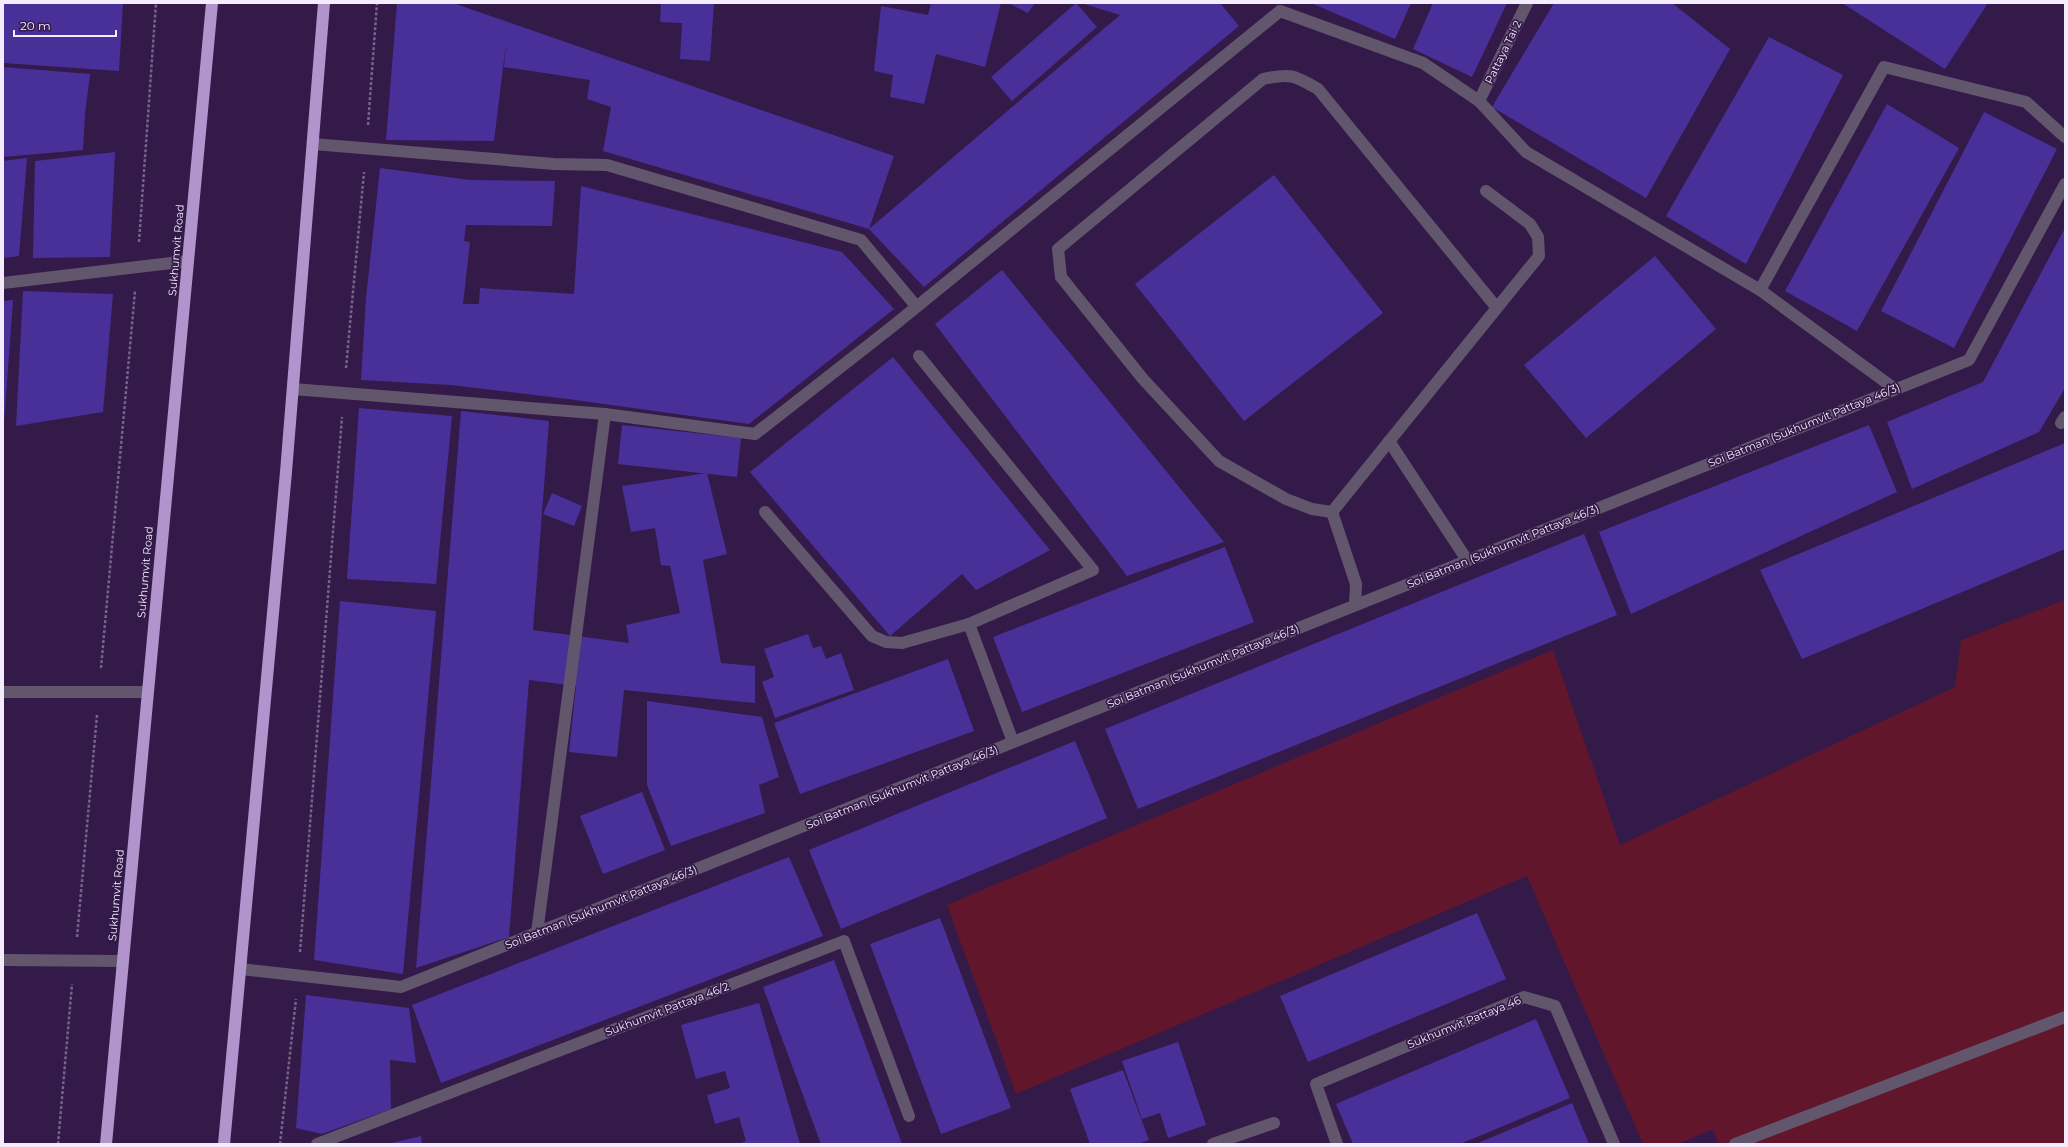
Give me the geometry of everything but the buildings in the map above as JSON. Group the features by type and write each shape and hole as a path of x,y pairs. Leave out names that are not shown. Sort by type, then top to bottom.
{"highway":[{"name":"Sukhumvit Road","path":"106,1144 212,3"},
{"path":"224,1144 294,389 324,3"}],"street":[{"name":"Pattaya Tai 2","path":"1479,101 1527,3"},
{"path":"294,389 605,414 755,434 893,326 1280,11 1423,63 1479,101 1526,152 1760,290 1895,389"},
{"path":"1760,290 1884,67 2026,102 2065,137"},
{"path":"1332,512 1312,509 1286,499 1219,461 1143,379 1061,277 1058,249 1263,80 1283,74 1297,77 1318,89 1497,308"},
{"path":"313,144 554,164 606,165 861,240 916,306"},
{"name":"Soi Batman (Sukhumvit Pattaya 46/3)","path":"240,969 401,987 1969,360 2065,184"},
{"path":"1332,512 1539,256 1538,236 1530,224 1486,191"},
{"path":"3,283 188,261"},
{"path":"765,512 872,636 886,642 902,643 969,624 1093,570 919,356"},
{"path":"538,933 605,414"},
{"path":"1389,441 1467,560"},
{"path":"1332,512 1356,584 1355,605"},
{"path":"969,624 1013,742"},
{"path":"3,692 147,692"},
{"name":"Sukhumvit Pattaya 46/2","path":"317,1144 844,941 909,1116"},
{"path":"3,960 123,961"},
{"name":"Sukhumvit Pattaya 46","path":"1337,1144 1316,1084 1524,997 1555,1006 1614,1144"},
{"path":"1735,1144 2065,1017"},
{"path":"1213,1144 1274,1123"}],"path":[{"path":"58,1144 137,267 156,3"},
{"path":"280,1144 298,976 344,392 366,149 377,3"}],"shaded area":[{"path":"2065,600 2065,1144 1718,1144 1713,1129 1678,1144 1643,1144 1527,876 1016,1094 947,905 1553,650 1620,845 1955,687 1961,640"}]}
